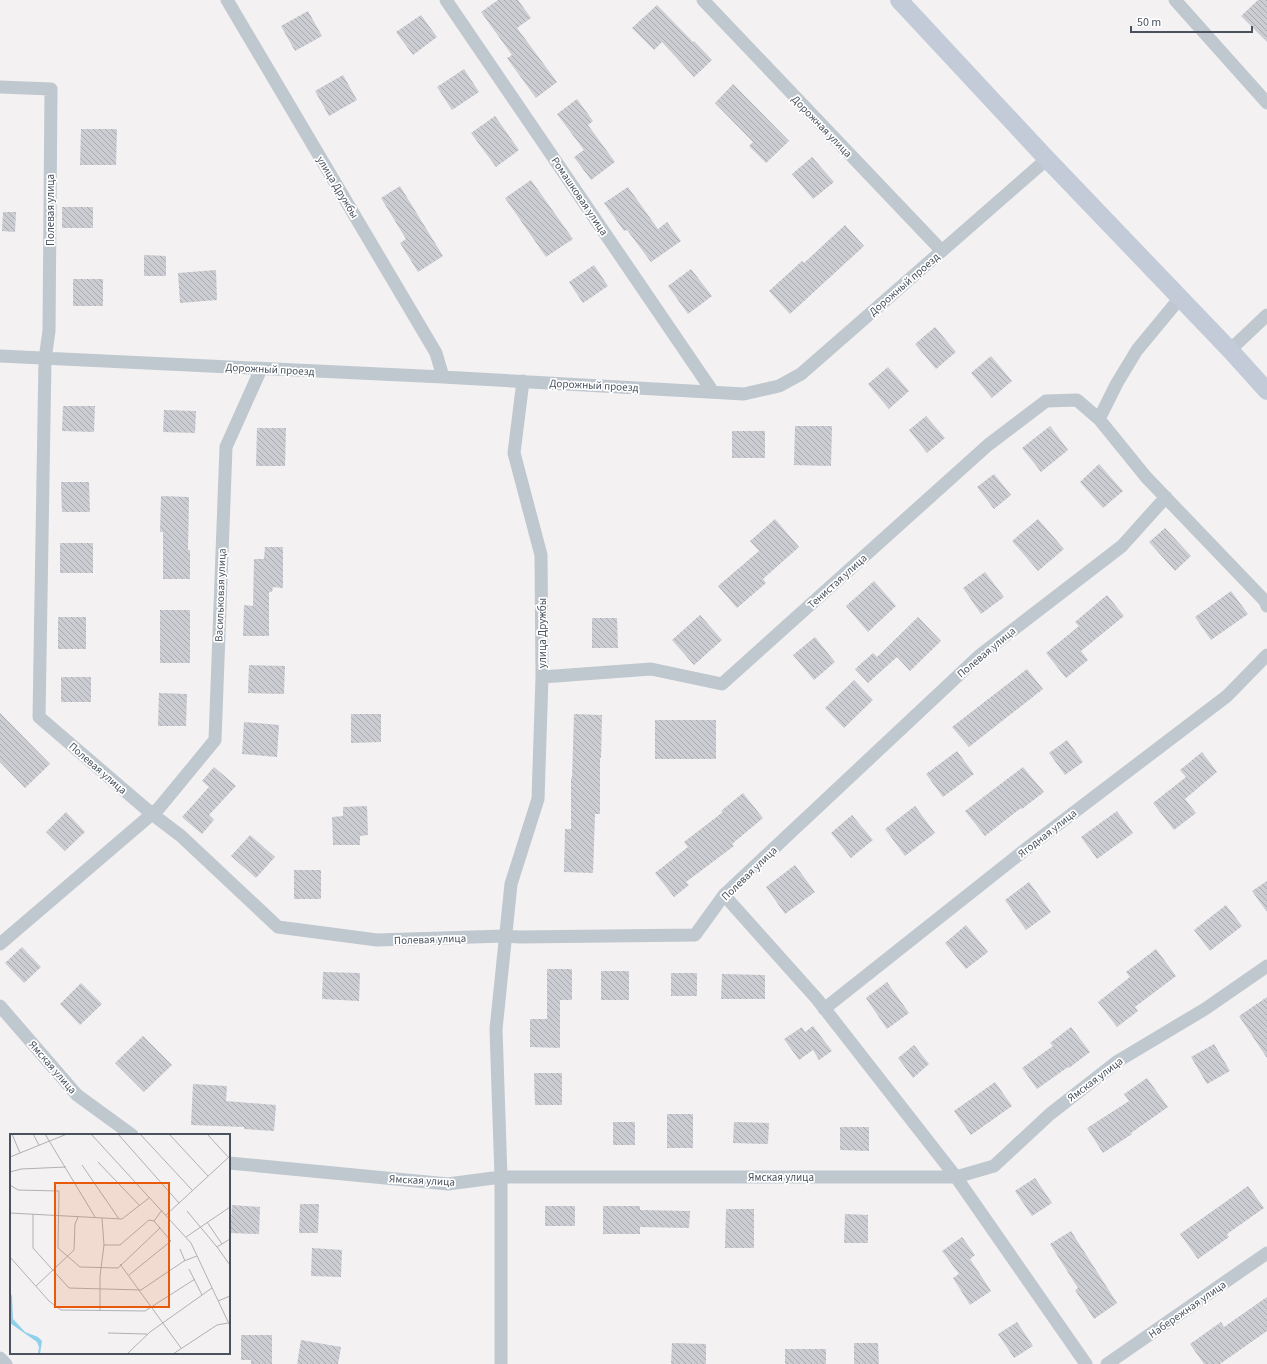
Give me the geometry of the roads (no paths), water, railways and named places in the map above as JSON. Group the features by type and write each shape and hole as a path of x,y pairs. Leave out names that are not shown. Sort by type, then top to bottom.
{"main road":[{"path":"899,0 1267,391"}],"street":[{"name":"улица Дружбы","path":"227,0 436,354 443,377"},
{"name":"Ромашковая улица","path":"446,0 713,392"},
{"name":"Дорожная улица","path":"703,0 942,251"},
{"path":"1175,0 1267,103"},
{"name":"Полевая улица","path":"0,87 46,89 49,331 46,359 42,574 42,719 155,811 278,928 377,940 504,936 695,935 724,895 978,656 1122,546 1166,497"},
{"name":"Дорожный проезд","path":"0,356 523,381 744,394 779,386 801,374 1047,159"},
{"path":"1180,298 1137,350 1117,383 1099,419 1146,477 1265,601 1267,606"},
{"path":"1230,350 1267,315"},
{"name":"Васильковая улица","path":"0,944 155,811 215,740 226,447 260,369"},
{"name":"улица Дружбы","path":"501,1364 501,1177 496,1029 510,884 538,799 542,677 541,554 514,453 523,381"},
{"name":"Тенистая улица","path":"542,677 651,669 722,684 988,445 1046,401 1077,400 1099,419"},
{"name":"Ягодная улица","path":"824,1009 1031,845 1227,696 1267,655"},
{"path":"724,895 817,999 956,1177 1086,1364"},
{"name":"Ямская улица","path":"230,1163 448,1184 501,1177 956,1177 994,1166 1050,1114 1118,1061 1205,1008 1267,966"},
{"name":"Ямская улица","path":"0,1006 77,1095 131,1134"},
{"name":"Набережная улица","path":"1107,1364 1267,1253"},
{"path":"0,1358 6,1364"}]}
